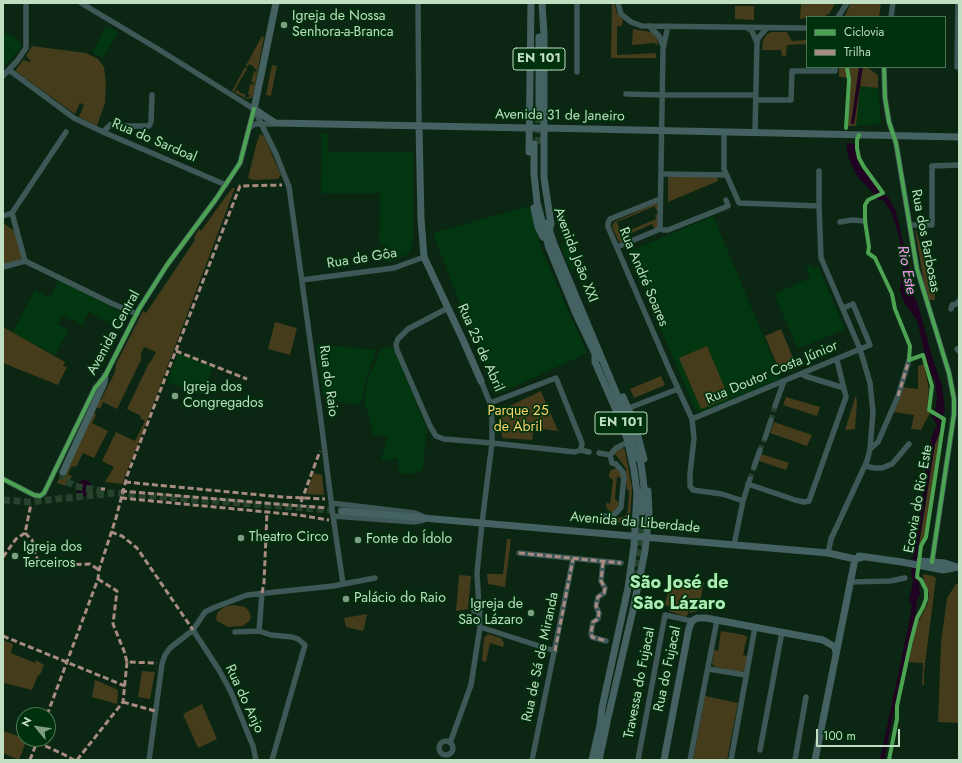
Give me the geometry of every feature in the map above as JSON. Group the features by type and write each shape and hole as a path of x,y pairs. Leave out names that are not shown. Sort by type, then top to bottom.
{"main road":[{"path":"274,123 254,109 276,3"},
{"path":"531,3 529,128 530,174 533,204 538,227 549,248"},
{"name":"EN 101","path":"535,3 537,115 541,3"},
{"path":"541,3 544,35 544,178 551,224 549,230"},
{"name":"Avenida 31 de Janeiro","path":"274,123 959,137"},
{"name":"Rua 25 de Abril","path":"419,126 420,219 424,257 481,381"},
{"name":"Avenida João XXI","path":"536,144 541,201 549,230 636,441 645,493 643,512 639,470 633,441 627,424 599,361 595,356 549,248 537,202 534,174 536,144"},
{"name":"Avenida João XXI","path":"595,356 595,362 623,426 628,442 637,493 635,536 628,588 602,708 603,725"},
{"name":"Avenida João XXI","path":"603,725 633,610 647,537 649,493 640,440 629,408 612,375 608,371"},
{"path":"63,472 104,383 105,376"},
{"name":"Avenida da Liberdade","path":"342,511 828,553 855,559 863,557"},
{"name":"Avenida da Liberdade","path":"839,555 847,554 924,564 932,562 945,563 959,567"},
{"path":"815,760 855,559"},
{"path":"924,564 943,570 959,567"},
{"path":"592,760 608,710 633,587"},
{"name":"Rua do Fujacal","path":"664,760 689,628 692,621 697,618 717,620 823,640"},
{"path":"823,640 838,638 840,636"},
{"path":"823,640 835,648 836,653"},
{"path":"599,760 603,725"}],"street":[{"path":"3,76 26,48 26,3"},
{"path":"82,3 254,109"},
{"path":"418,3 419,126"},
{"path":"577,3 577,72"},
{"path":"618,3 621,14 638,26 806,28"},
{"path":"839,16 847,3"},
{"path":"891,16 893,3"},
{"path":"958,3 957,67 959,67"},
{"path":"648,26 659,36 663,49"},
{"path":"660,229 663,49 669,26"},
{"path":"745,27 752,31 757,42"},
{"path":"755,132 757,42 759,37 767,28"},
{"path":"626,94 791,100 792,71 835,71 835,68"},
{"name":"Rua dos Barbosas","path":"884,68 885,98 889,122 894,135 917,269 951,380 954,400 954,414 932,562"},
{"name":"Rua do Sardoal","path":"9,70 74,118 226,185"},
{"path":"126,126 149,126 151,122 152,95"},
{"name":"Rua do Raio","path":"254,109 268,138 284,183 289,187 331,503 344,584"},
{"name":"Avenida Central","path":"3,479 34,495 40,496 44,494 95,388 105,376 137,314 167,265 226,185 240,162 254,109"},
{"path":"249,128 256,124 274,123"},
{"path":"268,138 270,129 274,123"},
{"path":"103,132 110,125"},
{"path":"3,216 12,213 66,132"},
{"path":"724,132 724,169 739,203 819,206"},
{"path":"660,186 664,182 665,166 661,162"},
{"path":"910,225 932,225 932,166 959,165"},
{"path":"820,171 819,206 821,258 860,349 870,384 873,412 870,449 865,466 831,539 828,553"},
{"path":"664,174 726,175"},
{"name":"Rua André Soares","path":"660,199 610,219 608,227 692,419"},
{"path":"617,247 660,229 668,230 728,206 726,200"},
{"path":"12,213 25,261"},
{"path":"840,222 852,220 865,221"},
{"name":"Rua de Gôa","path":"302,280 394,268 424,257"},
{"path":"3,267 25,261 137,314"},
{"path":"959,300 952,307 959,308"},
{"path":"843,308 853,304 870,345 860,349"},
{"path":"448,308 408,329 398,338 396,344 397,350 430,426 436,436 444,439 575,452 581,450 589,452"},
{"name":"Rua Doutor Costa Júnior","path":"692,419 837,360 860,349"},
{"path":"734,545 743,501 749,482 795,500 804,502 810,501 846,397 837,360"},
{"path":"870,449 878,442 895,402 909,360"},
{"path":"802,374 844,388"},
{"path":"490,403 556,378 582,443 581,450"},
{"name":"Rua 25 de Abril","path":"450,743 472,685 480,627 477,612 477,573 492,443 490,403 481,381"},
{"path":"776,406 784,381"},
{"path":"629,408 678,389"},
{"path":"692,419 694,443 690,486 693,490 722,494 743,501"},
{"path":"765,438 771,420"},
{"path":"599,454 610,454 616,448 628,442"},
{"path":"865,466 882,468 892,464 909,444"},
{"path":"754,467 760,450"},
{"path":"604,516 612,516 620,507 624,476 616,464 612,463 610,454"},
{"name":"Avenida da Liberdade","path":"331,503 415,513 429,519"},
{"name":"Avenida da Liberdade","path":"333,516 414,522 429,519"},
{"path":"519,553 620,563"},
{"name":"Rua de Sá de Miranda","path":"532,760 573,559"},
{"path":"603,562 601,581 605,588 604,593 598,597 596,606 599,612 598,619 593,622 591,633 592,637 606,640"},
{"path":"149,760 160,670 165,655 175,643 193,630 203,614 213,608 247,595 344,584 375,578"},
{"path":"851,582 890,581 905,578"},
{"path":"259,631 262,593"},
{"name":"Travessa do Fujacal","path":"638,760 665,615 692,621"},
{"path":"690,760 717,620"},
{"path":"480,627 555,651"},
{"path":"730,760 755,628"},
{"name":"Rua do Anjo","path":"193,630 219,670 231,692 253,746 256,760"},
{"path":"235,632 259,631 271,635 292,637 298,639 305,645 272,760"},
{"path":"760,750 782,632"},
{"path":"708,668 746,675"},
{"path":"795,760 806,698"}],"shaded area":[{"path":"106,26 118,32 103,58 92,53"},
{"path":"3,32 14,37 23,45 3,67"},
{"path":"860,86 878,88 881,124 856,126"},
{"path":"322,133 328,134 328,152 413,152 413,240 408,254 387,263 388,246 379,245 380,193 321,193"},
{"path":"529,206 542,251 587,353 498,394 455,291 433,233"},
{"path":"713,216 781,378 702,412 698,412 695,409 628,252"},
{"path":"570,243 579,262 571,272 560,244"},
{"path":"810,265 813,268 818,266 845,329 798,349 774,294 810,278 806,266"},
{"path":"59,280 127,315 120,328 89,312 82,325 63,315 58,324 69,330 55,355 12,333 35,290 50,298"},
{"path":"316,344 376,350 365,382 362,401 359,405 339,402 323,395"},
{"path":"393,347 428,432 426,434 423,469 420,472 416,471 413,474 399,473 398,458 381,461 387,438 389,436 373,435 367,408 364,408 367,382 381,349"},
{"path":"178,353 213,367 202,395 167,382"}],"green space":[{"path":"612,3 614,3 617,13 623,20 622,26 617,26 617,55 656,53 656,58 611,58"},
{"path":"801,3 835,3 829,14 824,16 806,16 806,18 800,19"},
{"path":"850,3 881,3 879,16 844,16"},
{"path":"735,6 754,6 754,20 735,19"},
{"path":"633,29 651,32 657,38 658,45 655,43 632,45"},
{"path":"772,32 787,32 792,41 806,40 806,44 787,45 786,56 782,56 781,50 762,50 763,40 767,34"},
{"path":"262,36 264,37 253,96 247,99 232,91 245,67","holes":["249,64 254,67 254,69 257,69 256,72 254,71 251,82 254,82 253,85 250,84 248,94 250,96 247,98 245,97 245,94 240,93 238,90 235,92 234,91 247,69 245,67 248,67"]},
{"path":"32,46 86,53 98,59 104,67 106,85 105,103 97,126 79,117 84,105 80,103 75,114 15,71 23,60 31,61 26,56"},
{"path":"272,65 277,66 271,96 266,95"},
{"path":"839,68 868,68 878,75 878,88 860,86 856,126 846,126 849,102 849,78 839,77"},
{"path":"260,134 264,136 281,175 278,179 253,180 248,178"},
{"path":"668,175 717,176 718,181 668,202"},
{"path":"232,188 235,188 122,484 105,482 114,467 102,461 116,432 135,441 145,421 140,418 141,416 127,409 149,363 156,352 144,347 141,354 141,360 117,409 103,402 100,409 96,407 94,410 96,416 92,423 108,431 94,458 83,453 76,467 72,466 68,474 72,476 66,486 57,483 98,399 101,400 115,372 116,364 143,311 146,313 195,240 194,237 199,229 201,231"},
{"path":"656,203 659,205 658,210 656,211 655,206 617,222 621,234 656,219 655,215 657,214 659,226 655,230 652,224 623,237 624,242 619,242 612,227 614,222"},
{"path":"3,223 16,232 22,256 19,261 3,265"},
{"path":"915,230 924,258 928,258 928,271 932,273 933,293 935,294 935,300 929,300 924,283"},
{"path":"275,322 297,328 290,355 268,349"},
{"path":"3,327 65,362 63,366 67,367 58,385 3,363"},
{"path":"781,329 796,365 780,372 765,336"},
{"path":"707,346 729,398 701,409 679,358"},
{"path":"924,364 929,389 927,409 930,413 921,430 911,429 914,415 893,412 902,387 918,389 918,366"},
{"path":"661,376 665,385 634,398 630,389"},
{"name":"Parque 25 de Abril","path":"541,391 558,431 534,428 532,440 502,438 501,410"},
{"path":"856,395 857,404 855,429 845,430"},
{"path":"786,397 820,407 817,416 783,405"},
{"path":"774,422 812,435 807,446 770,433"},
{"path":"940,432 925,537 919,546 935,444"},
{"path":"621,447 625,450 632,488 630,522 628,524 608,522 610,519 624,517 628,509 629,490 627,490 625,471 627,470 616,455 614,455 615,452"},
{"path":"761,454 789,463 786,470 759,461"},
{"path":"616,468 621,473 621,479 617,476 615,499 619,505 614,512 611,512 607,509 606,505 607,502 610,504 613,480 609,477 609,474 611,470"},
{"path":"314,473 322,475 324,495 306,494"},
{"path":"507,539 511,539 505,587 488,584 487,574 503,574"},
{"path":"923,574 936,578 924,672 924,685 922,685 923,663 909,662 916,626 927,605 929,594 924,582"},
{"path":"459,575 471,576 468,609 456,611"},
{"path":"670,580 704,582 698,611 688,612 686,617 669,611 670,607 665,605"},
{"path":"956,584 959,584 959,723 938,722 941,643 947,598"},
{"path":"233,605 245,607 249,611 251,618 243,626 228,627 217,621 216,618 218,612 224,607"},
{"path":"367,614 364,629 362,631 346,627 344,618"},
{"path":"721,631 744,635 747,637 743,655 748,656 746,669 742,672 715,667 712,664 714,650 718,651"},
{"path":"488,634 501,638 504,643 503,647 490,643 486,662 482,661 484,638"},
{"path":"3,640 13,644 11,653 35,663 36,660 44,665 32,690 4,683 3,687"},
{"path":"142,671 155,672 150,699 138,697"},
{"path":"95,680 118,691 117,704 92,697"},
{"path":"705,696 738,703 727,760 693,760"},
{"path":"202,704 217,739 198,748 183,714"},
{"path":"3,731 16,735 16,747 24,747 19,760 3,753"}],"water":[{"path":"859,68 863,68 854,124 851,124"},
{"name":"Rio Este","path":"846,143 855,144 855,150 860,166 883,195 888,197 896,211 909,269 907,279 911,292 917,301 933,360 942,385 945,411 941,420 940,432 935,444 918,548 915,576 918,579 920,595 917,600 915,620 899,684 884,760 880,760 912,605 909,600 913,582 911,573 929,450 932,436 937,425 932,417 935,412 937,399 935,381 928,368 917,320 905,304 900,289 903,266 899,236 891,212 883,200 879,200 859,179 848,156"},
{"path":"84,480 90,482 92,488 90,494 84,496 78,494 76,488 78,482"}],"tunnel":[{"path":"538,144 539,115"},
{"path":"110,125 126,126"},
{"path":"771,420 775,406"},
{"path":"760,450 765,438"},
{"path":"750,479 754,467"},
{"path":"63,472 63,477 66,481 75,486 104,491"},
{"path":"3,500 29,502 115,493 342,511"},
{"path":"631,587 638,550 642,512"}],"marked path":[{"path":"50,707 98,579 99,570 116,518 127,476 240,186 282,185"},
{"path":"176,351 247,379"},
{"path":"898,396 909,360"},
{"path":"301,502 320,451"},
{"path":"125,482 282,497 325,499"},
{"path":"121,491 326,508"},
{"path":"121,498 298,515 329,520"},
{"path":"3,557 16,539 25,533 31,504"},
{"path":"262,593 264,583 267,512"},
{"path":"111,532 122,536 137,548 193,630"},
{"path":"25,533 32,540 38,562 42,566 90,564 99,570"},
{"path":"519,553 621,563"},
{"path":"555,651 573,559"},
{"path":"603,562 601,581 605,588 604,593 598,597 596,606 599,613 598,619 593,622 591,633 592,637 606,641"},
{"path":"98,579 117,591 113,624 127,662 157,663"},
{"path":"3,636 125,686"},
{"path":"77,760 123,702 127,662"},
{"path":"123,702 155,711"},
{"path":"30,760 35,747"},
{"path":"48,747 74,760"}],"cycle path":[{"path":"846,128 849,80 847,68"},
{"path":"884,68 885,98 889,122 896,143 917,269 949,373 954,399 954,414 932,562"},
{"path":"3,479 34,495 40,496 44,493 95,388 105,376 139,309 167,265 216,199 240,163 254,109"},
{"name":"Ecovia do Rio Este","path":"859,135 857,140 859,158 883,193 868,200 865,205 865,221 869,247 868,253 875,258 892,294 895,309 910,346 909,360 923,355 932,386 929,410 944,419 926,537 921,546 917,577 921,580 926,590 926,599 917,618 911,641 897,706 897,719 889,760"}],"place":[{"name":"Igreja de Nossa Senhora-a-Branca","path":"284,25"},
{"name":"Igreja dos Congregados","path":"175,396"},
{"name":"Theatro Circo","path":"241,538"},
{"name":"Fonte do Ídolo","path":"358,540"},
{"name":"Igreja dos Terceiros","path":"15,556"},
{"name":"Palácio do Raio","path":"346,599"},
{"name":"Igreja de São Lázaro","path":"531,613"}],"district":[{"name":"São José de São Lázaro","path":"679,594"}]}
